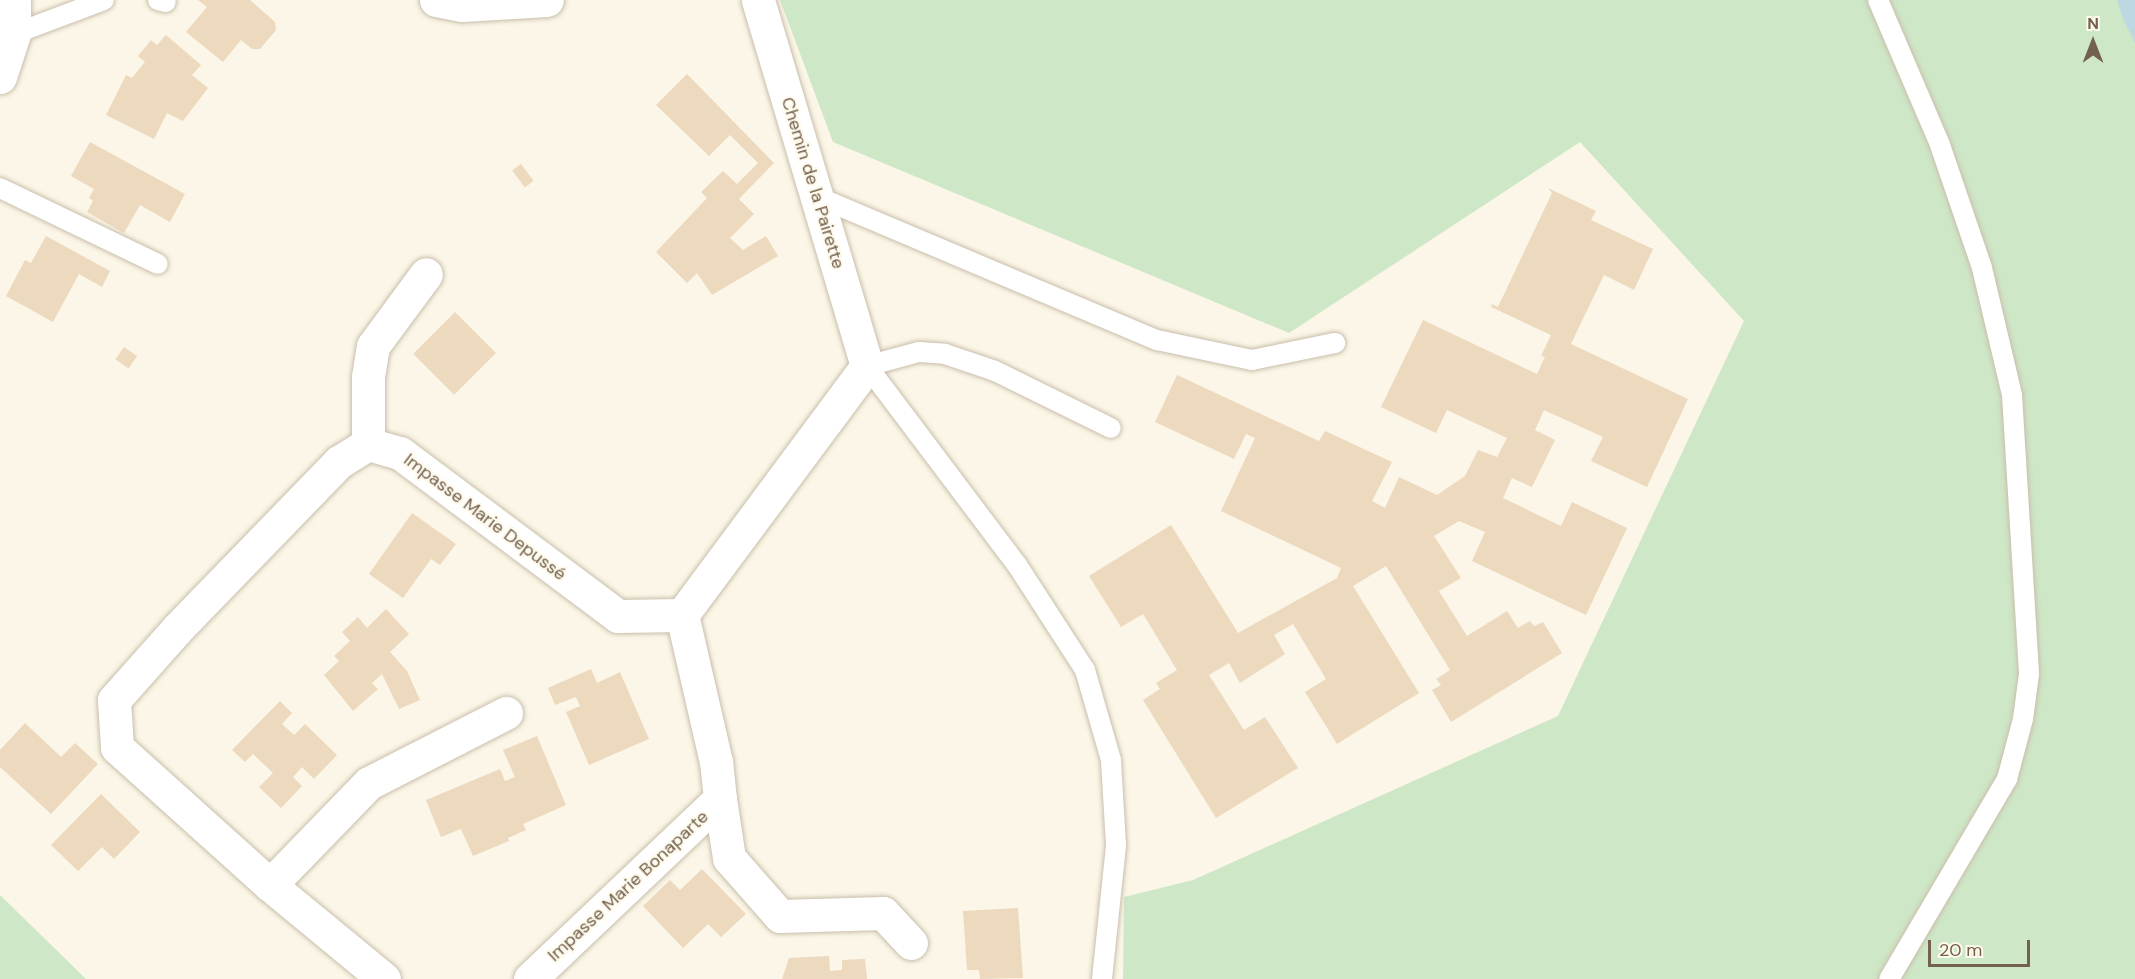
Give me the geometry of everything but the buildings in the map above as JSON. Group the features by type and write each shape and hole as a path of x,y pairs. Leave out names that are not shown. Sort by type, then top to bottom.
{"street":[{"path":"0,77 14,34 14,0"},
{"path":"436,0 462,5 547,0"},
{"name":"Chemin de la Pairette","path":"758,0 867,366"},
{"path":"384,979 270,885 117,747 114,700 177,629 339,462 368,444 368,377 373,346 426,274"},
{"path":"682,615 867,366"},
{"name":"Impasse Marie Depussé","path":"368,444 400,453 618,616 682,615"},
{"name":"Impasse Marie Bonaparte","path":"530,979 720,799 716,762 682,615"},
{"path":"270,885 369,783 506,712"},
{"path":"720,799 729,858 780,916 883,913 911,943"}],"lane":[{"path":"14,34 104,0"},
{"path":"1878,0 1940,145 1982,268 2012,395 2029,674 2024,719 2007,779 1889,979"},
{"path":"0,188 158,264"},
{"path":"818,197 1157,340 1252,360 1335,343"},
{"path":"1102,979 1115,834 1111,760 1085,670 1017,565 867,366 919,352 945,354 995,370 1111,428"}],"green space":[{"path":"780,0 2135,0 2135,979 1123,979 1124,897 1193,880 1558,716 1744,321 1580,142 1289,333 833,142"},
{"path":"0,895 86,979 0,979"}],"water":[{"path":"2117,0 2135,0 2135,43 2123,19"}]}
